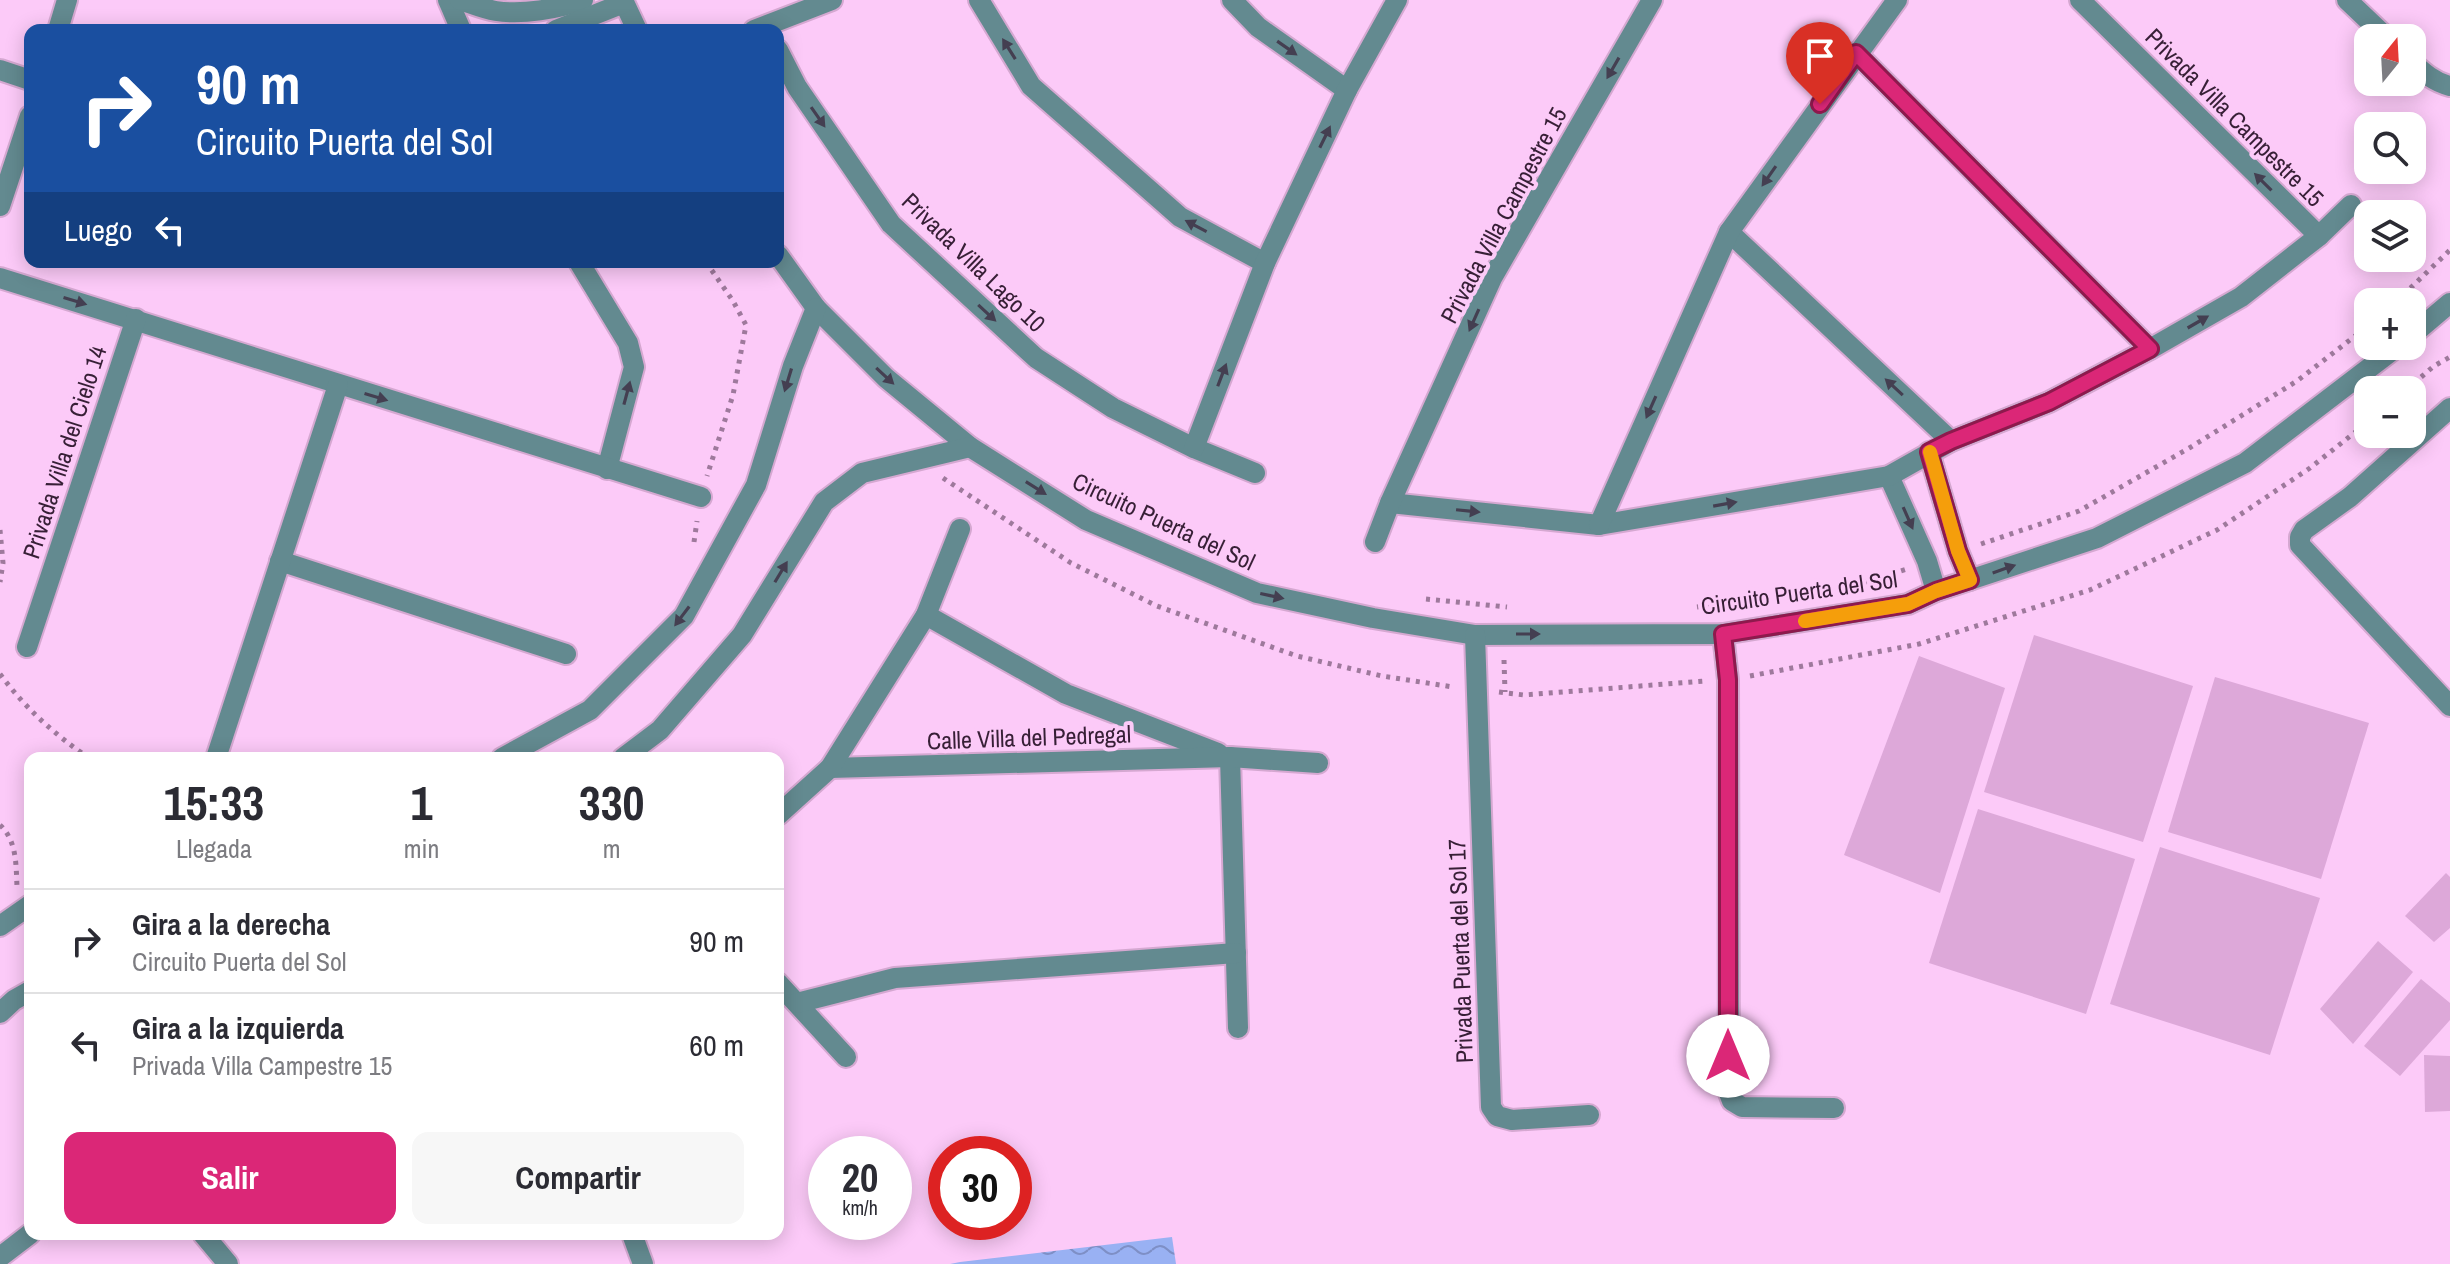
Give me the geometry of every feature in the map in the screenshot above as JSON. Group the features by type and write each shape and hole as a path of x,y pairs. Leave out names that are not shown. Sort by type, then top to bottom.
{"street":[{"path":"60,24 67,0"},
{"path":"448,0 458,24"},
{"path":"460,0 494,11 517,12 624,1 634,24"},
{"path":"774,24 832,0"},
{"path":"979,0 1031,86 1180,217 1265,263"},
{"path":"1232,0 1258,27 1347,90"},
{"path":"1194,448 1265,263 1347,90 1397,0"},
{"name":"Privada Villa Campestre 15","path":"1375,542 1492,278 1652,0"},
{"path":"1599,525 1729,232 1897,0"},
{"name":"Privada Villa Campestre 15","path":"2080,0 2319,236"},
{"path":"2347,0 2372,24"},
{"path":"562,24 578,8"},
{"path":"1856,53 2150,349"},
{"name":"Privada Villa Lago 10","path":"784,62 797,87 891,224 1036,358 1113,408 1194,448 1255,473"},
{"path":"0,70 24,78"},
{"path":"2426,75 2450,86"},
{"path":"0,206 24,134"},
{"name":"Privada Villa Campestre 15","path":"1390,503 1599,525 1889,476 1951,441 2049,402 2241,297 2319,236 2351,205"},
{"path":"1729,232 1951,441"},
{"name":"Circuito Puerta del Sol","path":"784,263 816,308 886,378 970,447 1086,520 1257,593 1373,618 1475,635 1723,634 1908,604 1936,591 2097,538 2245,463 2380,360"},
{"path":"583,268 628,343 634,367 607,469"},
{"path":"0,278 701,497"},
{"path":"2426,323 2450,303"},
{"path":"513,752 590,710 684,616 756,485 793,366 816,308"},
{"name":"Privada Villa del Cielo 14","path":"27,647 136,319"},
{"path":"218,752 338,385"},
{"path":"2450,408 2350,497 2304,530 2300,537 2300,545 2450,706"},
{"path":"631,752 660,730 742,635 824,502 862,473 970,447"},
{"path":"1929,452 1958,551 1970,580"},
{"name":"Circuito Puerta del Sol","path":"1889,476 1927,561 1936,591"},
{"path":"784,810 830,768 926,615 960,529"},
{"path":"280,561 566,654"},
{"name":"Calle Villa del Pedregal","path":"926,615 1066,694 1230,757"},
{"path":"1723,634 1728,680 1729,1093 1732,1101 1742,1107 1834,1108"},
{"path":"1475,635 1477,690"},
{"name":"Privada Puerta del Sol 17","path":"1477,690 1491,1107 1497,1116 1512,1120 1589,1115"},
{"path":"1230,757 1238,1028"},
{"name":"Calle Villa del Pedregal","path":"830,768 1230,757 1318,763"},
{"path":"0,926 24,908"},
{"path":"797,1003 895,978 1236,953"},
{"path":"784,989 846,1057"},
{"path":"0,1013 24,994"},
{"path":"0,1257 24,1239"},
{"path":"208,1240 228,1264"},
{"path":"634,1240 643,1264"}],"path":[{"path":"2411,288 2450,250"},
{"path":"692,557 701,497 733,395 746,325 710,268"},
{"path":"2422,376 2450,357"},
{"path":"929,477 942,477 1071,563 1157,606 1297,656 1382,676 1524,695 1728,680 1919,644 2090,590 2217,530 2310,468 2354,433"},
{"path":"0,530 3,563 0,582"},
{"path":"0,674 22,703 53,733 80,752"},
{"path":"0,825 15,853 24,908"}],"shaded area":[{"path":"2034,635 2193,686 2143,842 1984,792"},
{"path":"1919,656 2005,688 1940,893 1844,855"},
{"path":"2215,677 2369,723 2321,879 2168,832"},
{"path":"1978,809 2135,859 2086,1014 1929,963"},
{"path":"2160,847 2320,898 2270,1055 2110,1004"},
{"path":"2446,873 2450,877 2450,928 2434,942 2405,916"},
{"path":"2378,941 2413,972 2353,1044 2320,1009"},
{"path":"2421,979 2450,1003 2450,1020 2400,1076 2364,1046"},
{"path":"2424,1055 2450,1056 2450,1111 2425,1112"}],"water":[{"path":"1172,1237 1176,1264 950,1264 960,1262"}],"slow traffic":[{"path":"1805,621 1908,604 1970,580 1958,551 1930,452"}],"route":[{"path":"1728,1056 1728,680 1723,634 1908,604 1970,580 1958,551 1929,452 2049,402 2150,349 1856,53 1820,104"}]}
